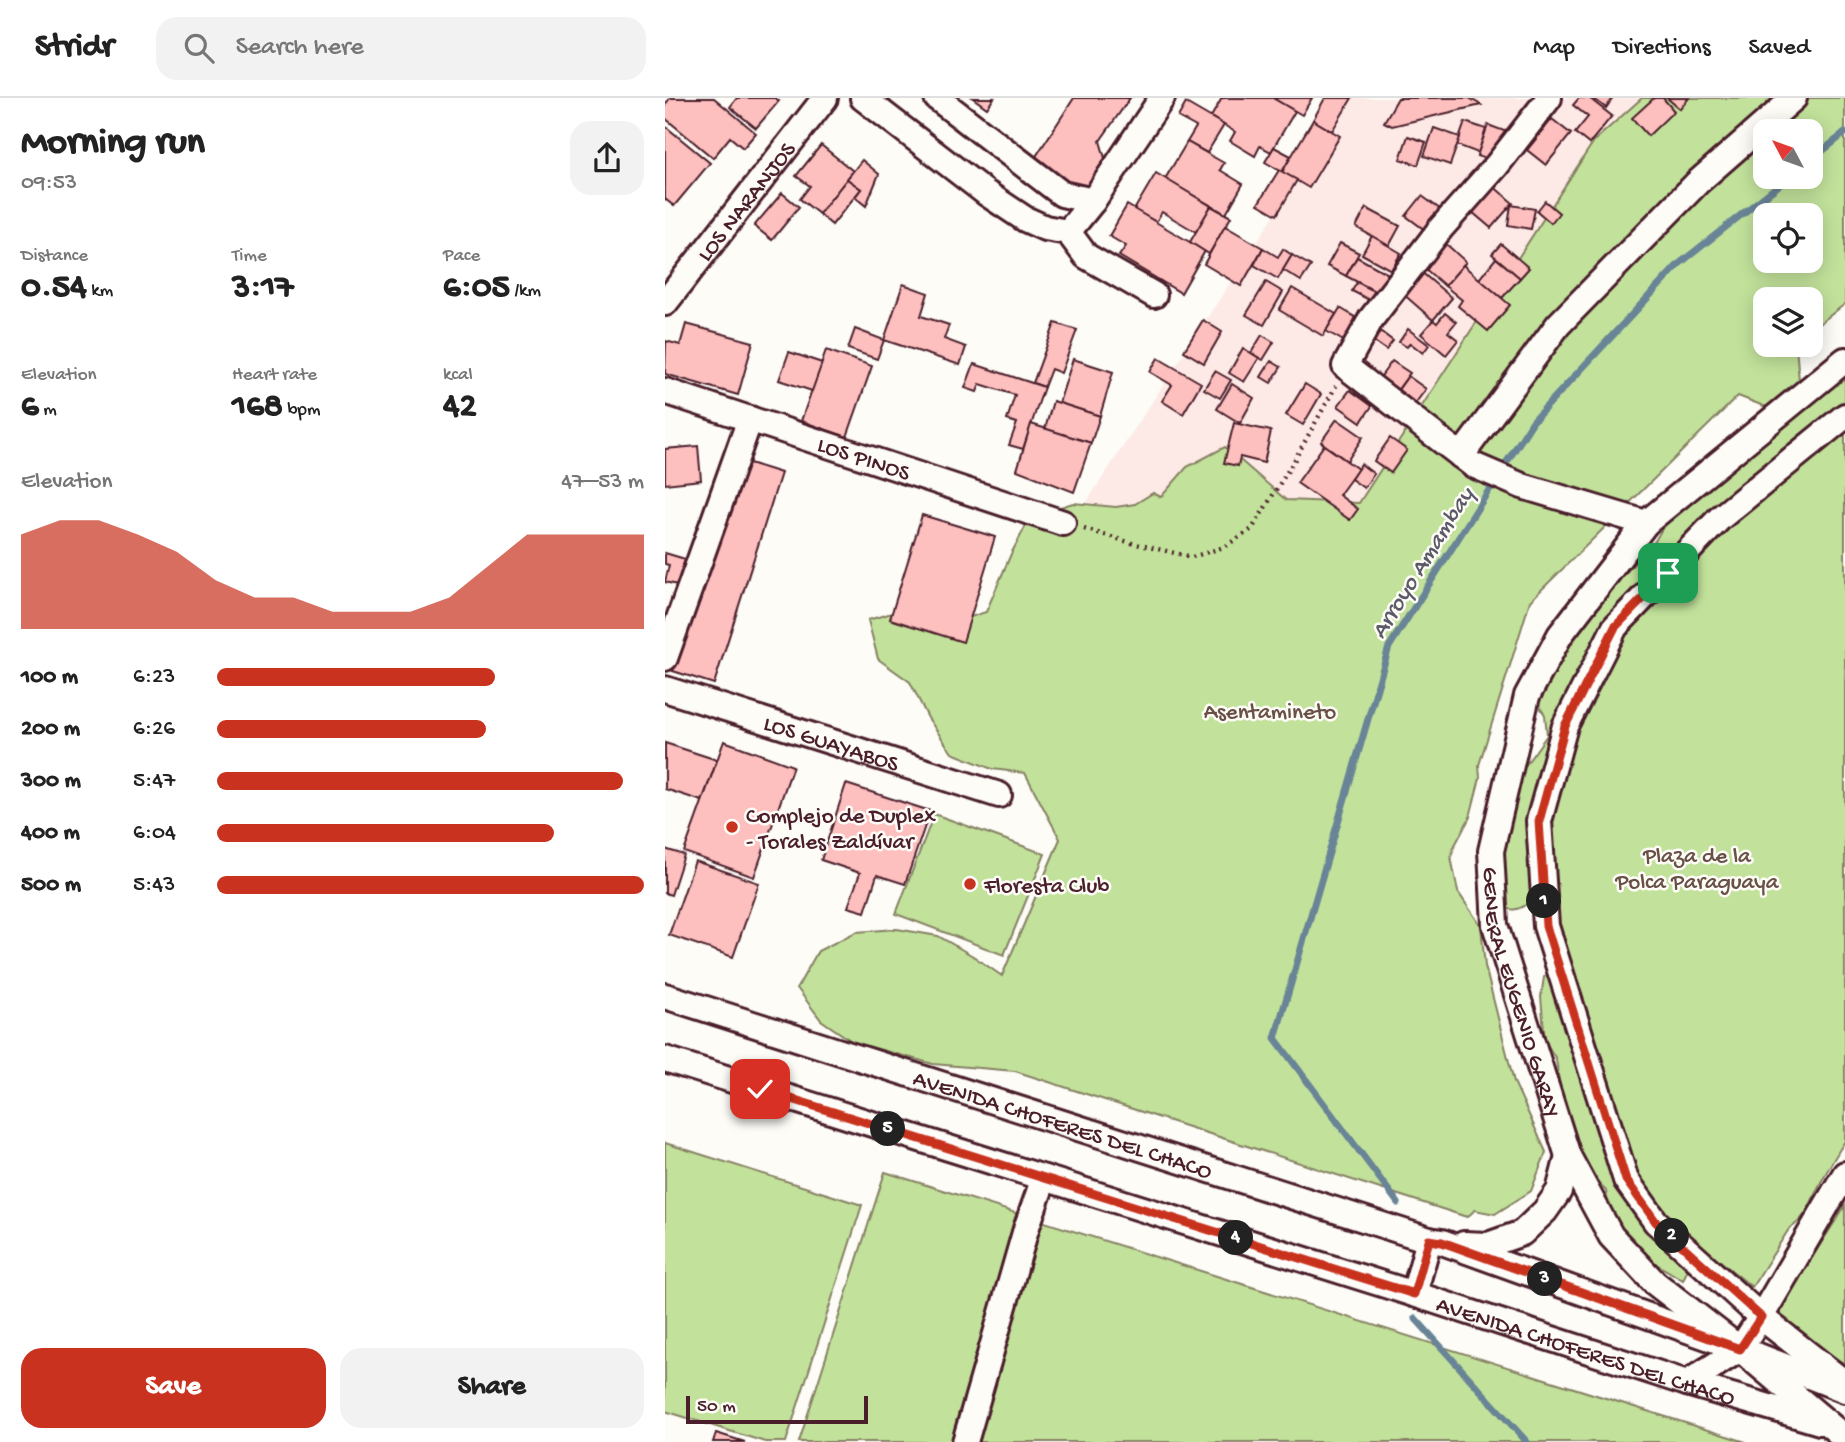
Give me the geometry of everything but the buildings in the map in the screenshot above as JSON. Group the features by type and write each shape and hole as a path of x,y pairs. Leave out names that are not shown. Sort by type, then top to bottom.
{"street":[{"name":"LOS NARANJOS","path":"665,303 825,98"},
{"path":"863,98 986,193 1025,219 1045,228 1068,232 1086,256 1154,295"},
{"path":"937,98 1062,194 1093,201"},
{"path":"1068,232 1093,201 1162,98"},
{"path":"1549,98 1497,165 1441,228 1371,319 1345,366 1467,461 1522,486 1646,523"},
{"path":"1467,461 1558,325 1698,182 1794,98"},
{"name":"GENERAL EUGENIO GARAY","path":"1740,1349 1655,1283 1611,1236 1568,1156 1495,925 1492,851 1527,696 1560,635 1646,523 1845,360"},
{"name":"LOS PINOS","path":"665,391 1063,523"},
{"name":"GENERAL EUGENIO GARAY","path":"1845,416 1720,518 1615,627 1565,726 1539,821 1546,926 1626,1180 1656,1222 1761,1317 1845,1384"},
{"path":"665,658 750,419"},
{"name":"LOS GUAYABOS","path":"665,689 999,795"},
{"name":"AVENIDA CHOFERES DEL CHACO","path":"665,996 1436,1241 1740,1349 1845,1390"},
{"name":"AVENIDA CHOFERES DEL CHACO","path":"665,1059 1414,1294 1836,1431"},
{"path":"1414,1294 1436,1241 1488,1245 1522,1233 1545,1211 1559,1191 1568,1156"},
{"path":"1687,1382 1740,1349 1845,1174"},
{"path":"965,1442 1026,1229 1044,1178"},
{"name":"AVENIDA CHOFERES DEL CHACO","path":"1740,1349 1836,1431"}],"path":[{"path":"1063,523 1132,543 1192,556 1224,547 1252,529 1269,505 1327,404 1345,366"}],"shaded area":[{"path":"1351,98 1722,98 1316,587 1084,506"}],"green space":[{"name":"Asentamineto","path":"1642,98 1845,98 1845,304 1823,321 1823,287 1753,287 1753,357 1797,357 1799,381 1774,410 1738,396 1530,601 1479,765 1480,778 1470,817 1451,857 1458,892 1481,926 1485,966 1514,1082 1546,1152 1531,1191 1495,1214 1475,1210 1467,1217 1015,1071 933,1064 853,1042 821,1020 797,988 818,951 856,932 897,929 938,936 1002,976 1060,839 1025,773 992,769 952,753 928,718 910,682 878,659 868,620 909,608 946,625 986,612 1031,516 1073,503 1116,507 1135,504 1153,493 1161,497 1187,467 1225,447 1286,500 1359,503 1594,141"},
{"name":"Plaza de la Polca Paraguaya","path":"1845,350 1845,1141 1805,1214 1789,1229 1752,1287 1699,1244 1683,1280 1648,1259 1618,1230 1609,1211 1606,1191 1583,1158 1562,1100 1556,1059 1545,1041 1541,997 1544,977 1569,959 1543,875 1566,759 1561,756 1540,893 1521,908 1515,909 1504,908 1488,900 1522,770 1547,735 1545,715 1534,698 1567,626 1587,623 1597,604 1655,541 1667,520"},
{"name":"Floresta Club","path":"934,814 1045,854 1004,955 896,914"},
{"path":"665,1143 862,1205 786,1442 765,1442 665,1411"},
{"path":"885,1172 1746,1442 799,1442"},
{"path":"1845,1206 1845,1364 1773,1318"}],"waterway":[{"name":"Arroyo Amambay","path":"1823,150 1845,133"},
{"name":"Arroyo Amambay","path":"1398,1203 1275,1038 1389,647 1533,421 1679,264 1774,189"},
{"name":"Arroyo Amambay","path":"1415,1318 1527,1442"}],"place":[{"name":"Complejo de Duplex - Torales Zaldívar","path":"732,827"},
{"name":"Floresta Club","path":"970,884"}],"route":[{"path":"760,1089 1414,1294 1429,1240 1442,1242 1740,1349 1761,1317 1656,1222 1626,1180 1546,926 1539,821 1565,726 1615,627 1668,573"}]}
